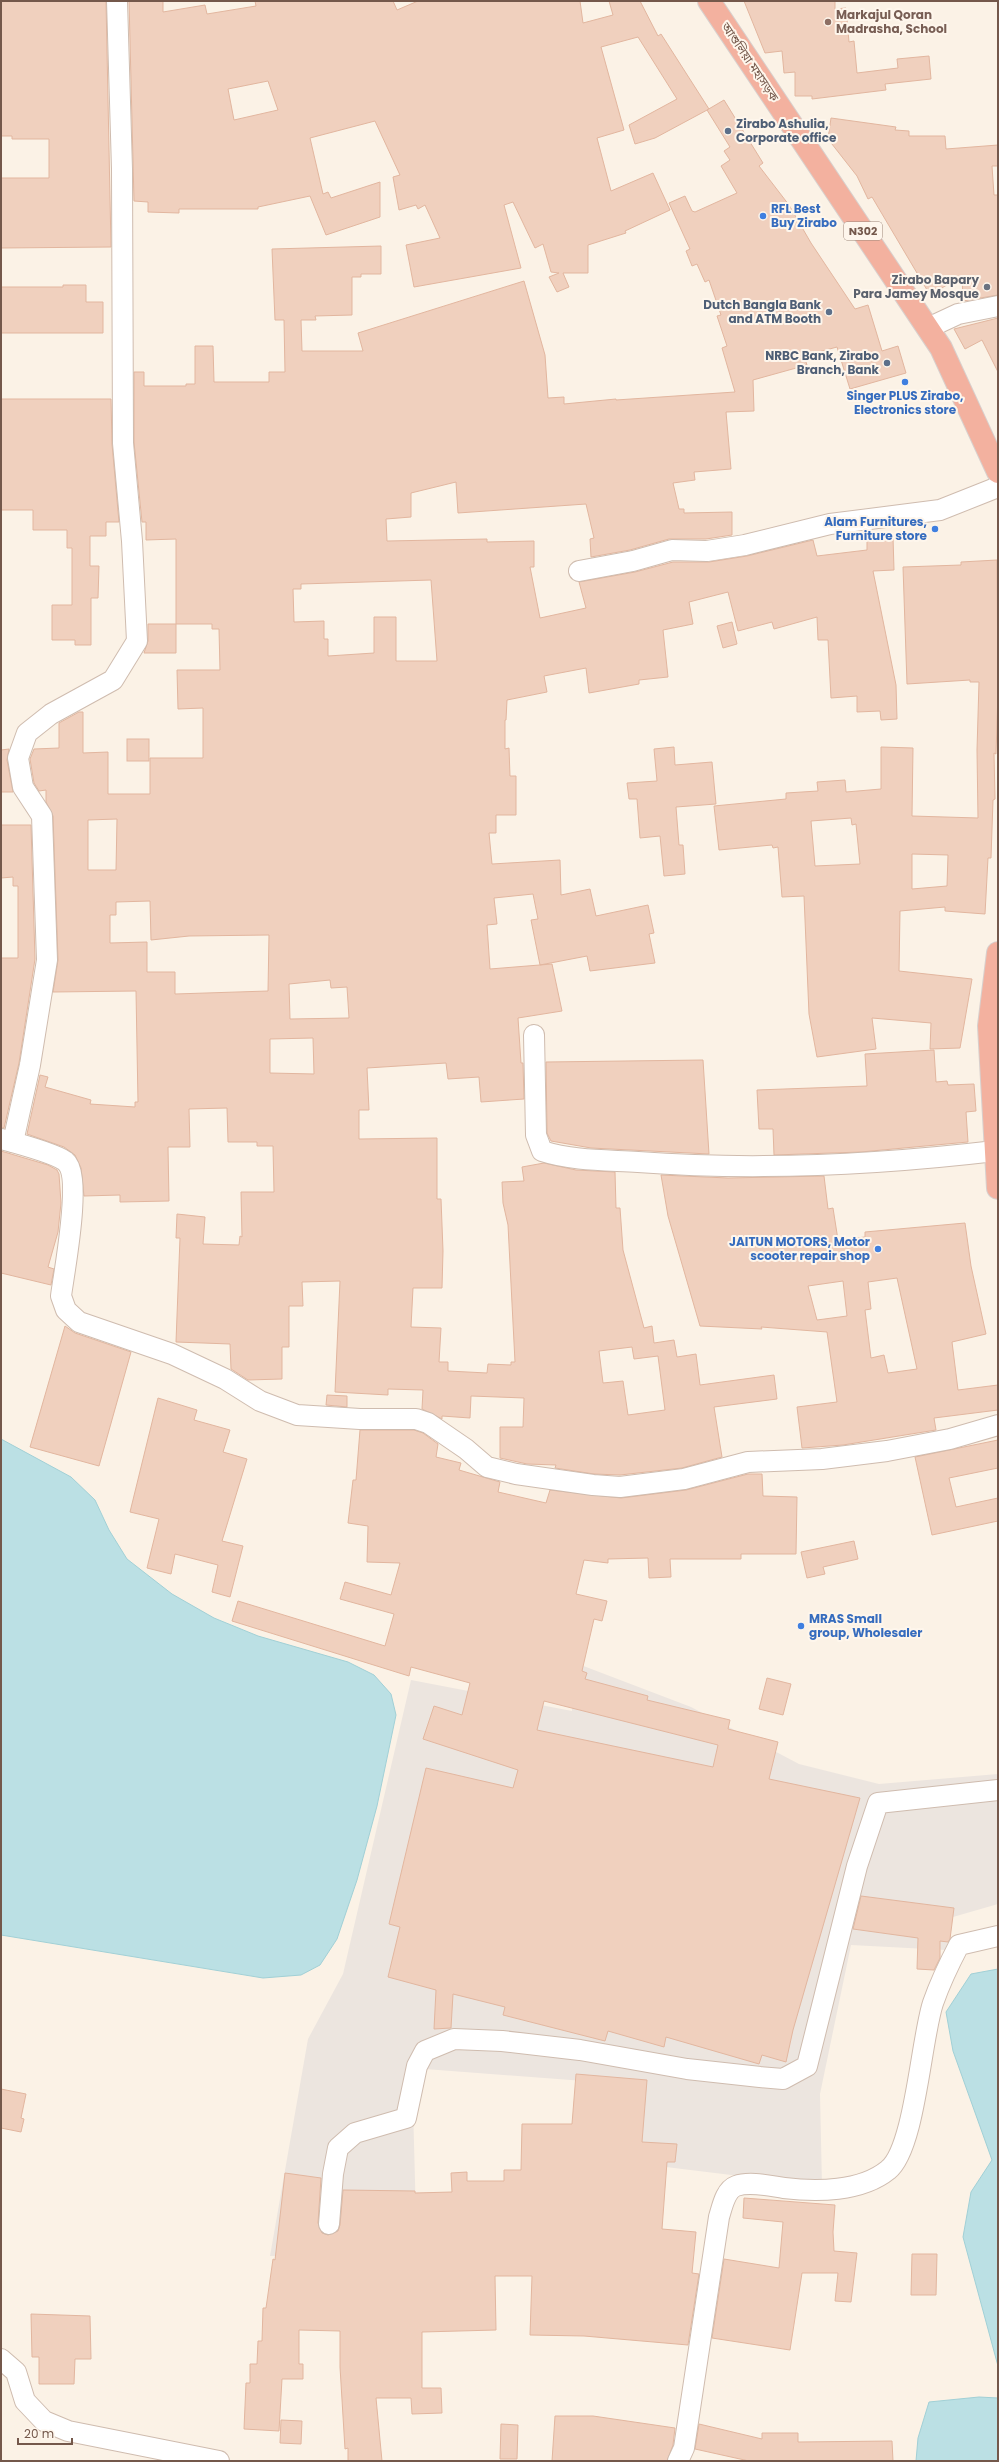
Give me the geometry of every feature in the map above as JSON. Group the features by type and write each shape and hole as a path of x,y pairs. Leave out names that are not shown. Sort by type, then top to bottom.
{"highway":[{"name":"আশুলিয়া মহাসড়ক","path":"709,1 941,348 998,472"},
{"path":"998,953 989,1026 998,1188"}],"street":[{"path":"117,1 122,169 123,443 132,541 138,641 113,680 51,714 27,733 18,758 23,787 42,816 48,960 30,1065 7,1140 64,1161 73,1175 73,1200 61,1296 66,1310 79,1322 172,1354 225,1379 260,1401 297,1415 360,1419 416,1419 428,1423 466,1449 487,1467 516,1474 620,1487 684,1479 748,1462 822,1459 887,1451 950,1439 998,1425"},
{"path":"928,328 958,314 998,306"},
{"path":"579,571 633,561 672,550 707,551 744,545 830,524 940,510 998,487"},
{"path":"534,1036 536,1135 542,1151 560,1157 675,1165 782,1168 915,1160 996,1151"},
{"path":"329,2224 333,2174 338,2148 355,2133 406,2118 417,2066 425,2051 436,2045 454,2039 502,2040 580,2050 687,2069 783,2079 807,2066 857,1866 878,1803 998,1790"},
{"path":"678,2461 684,2448 719,2217 728,2192 735,2186 758,2185 809,2192 864,2184 890,2169 900,2156 910,2117 932,2004 949,1964 959,1945 998,1936"},
{"path":"1,2359 16,2372 25,2402 44,2421 68,2431 173,2456 219,2461"}],"shaded area":[{"path":"573,1662 691,1707 799,1764 879,1784 998,1774 998,1904 953,1917 946,1950 851,1945 820,2094 822,2186 576,2156 584,2081 412,2068 417,2256 270,2256 308,2039 343,1974 411,1680 572,1711"}],"water":[{"path":"1,1439 71,1477 95,1500 109,1530 127,1559 172,1594 214,1618 258,1636 348,1662 374,1675 391,1694 396,1715 377,1806 357,1880 337,1939 320,1965 301,1975 263,1978 1,1935"},
{"path":"998,1969 998,2366 963,2237 971,2192 992,2160 953,2051 946,2012 971,1974"},
{"path":"979,2397 998,2398 998,2461 916,2461 918,2438 929,2402"}],"building":[{"path":"1,1 106,1 111,247 1,248 1,178 49,178 49,139 12,139 12,136 1,136"},
{"path":"129,1 163,1 163,12 205,5 207,14 256,6 255,1 393,1 397,10 418,1 580,1 583,23 613,15 609,1 640,1 658,36 661,34 709,109 655,138 635,144 629,125 677,99 638,37 601,47 624,130 597,138 611,191 653,173 670,210 625,231 626,233 588,245 588,273 563,273 569,287 557,292 549,277 559,273 551,272 543,244 535,248 513,202 504,205 521,268 414,287 406,245 440,238 425,205 418,209 416,205 399,210 393,177 400,175 375,121 310,138 323,194 328,192 331,198 380,182 380,217 326,235 310,196 258,207 258,209 179,209 179,213 148,212 148,202 134,201","holes":["268,81 278,110 234,120 228,89"]},
{"path":"744,1 835,1 835,9 846,8 849,42 854,41 857,73 898,68 897,59 929,56 931,79 885,84 886,90 812,99 812,96 795,96 795,72 784,73 782,51 765,53"},
{"path":"724,100 763,163 759,166 789,205 811,243 855,309 868,305 882,351 898,346 906,373 850,389 837,347 804,356 807,365 753,380 754,411 726,412 731,469 694,472 695,480 673,483 679,509 684,509 684,513 732,512 732,535 706,539 669,539 630,550 591,557 590,539 594,538 586,504 458,513 456,482 411,493 411,517 386,519 387,541 487,539 487,542 534,541 534,567 530,567 540,618 586,608 579,582 635,572 673,562 709,562 747,556 813,540 817,556 867,550 867,539 893,537 894,570 873,571 896,685 897,719 881,720 880,711 857,712 857,696 831,698 828,640 818,640 817,617 774,629 772,622 738,631 728,592 689,602 693,624 663,630 668,677 639,680 639,684 589,693 586,668 544,676 547,692 507,700 505,749 509,748 510,776 516,776 516,815 496,815 496,833 489,833 492,864 560,860 561,895 590,889 596,916 648,905 654,933 649,934 655,963 590,971 587,956 540,965 552,964 562,1011 518,1018 521,1063 523,1063 524,1099 481,1102 479,1077 448,1079 446,1063 367,1068 369,1110 359,1110 359,1139 437,1138 437,1199 441,1199 443,1251 442,1288 413,1288 411,1327 441,1328 439,1362 448,1362 448,1371 487,1373 488,1364 511,1365 511,1362 515,1362 508,1225 503,1203 502,1182 524,1181 522,1167 544,1163 576,1170 615,1172 616,1208 620,1208 623,1250 644,1328 652,1326 654,1343 674,1340 677,1357 696,1354 700,1385 774,1375 777,1399 714,1407 722,1457 682,1468 620,1475 594,1474 555,1468 556,1465 527,1464 500,1458 500,1427 523,1427 524,1398 471,1396 470,1418 442,1416 442,1419 422,1409 423,1390 388,1389 388,1395 335,1392 340,1281 302,1282 303,1306 289,1306 289,1347 282,1347 282,1379 248,1380 231,1369 230,1344 176,1342 180,1238 176,1238 177,1214 205,1217 203,1244 239,1245 240,1236 242,1237 241,1192 274,1192 273,1146 257,1146 257,1142 228,1142 227,1108 189,1109 190,1147 168,1147 169,1201 120,1202 120,1195 84,1196 81,1168 75,1155 64,1147 27,1134 40,1075 48,1077 45,1087 91,1100 90,1104 135,1107 135,1102 138,1102 136,991 53,992 58,960 53,816 46,802 46,790 39,791 34,783 30,759 34,749 59,748 59,723 79,712 83,712 83,753 108,752 108,794 150,794 150,758 203,758 203,708 178,709 177,670 220,670 219,629 212,629 212,624 176,624 176,539 146,540 146,522 142,522 134,442 134,372 144,372 144,386 186,386 186,384 195,384 195,346 213,346 214,382 269,382 269,372 285,372 284,320 275,320 272,249 381,246 381,274 361,274 361,277 352,277 352,315 315,316 316,320 301,320 302,351 363,351 358,333 524,281 545,355 548,398 564,397 564,404 616,399 735,392 722,348 727,346 717,316 721,315 709,280 705,282 697,264 692,266 686,251 690,249 669,203 685,196 692,211 695,212 737,193 721,166 730,160 724,151 730,147 707,110","holes":["431,580 437,661 396,661 396,617 374,617 374,653 328,656 328,639 324,639 324,621 294,622 293,589 301,589 301,584","117,819 116,870 88,870 88,820","533,894 538,919 531,920 540,965 490,969 487,925 497,924 494,898","150,901 151,940 189,936 269,935 268,991 175,994 175,972 147,972 147,942 110,943 110,915 116,915 116,902","330,980 331,988 347,987 349,1018 290,1019 289,984","313,1038 314,1074 270,1073 270,1039","632,1347 634,1359 658,1356 665,1410 628,1415 623,1381 603,1383 599,1351"]},
{"path":"831,118 896,127 895,130 909,131 909,136 945,136 946,149 998,145 998,166 992,166 994,195 998,195 998,295 963,301 962,276 930,295 872,197 868,199 857,176 828,139"},
{"path":"63,285 86,285 86,302 103,302 103,333 1,333 1,287 63,287"},
{"path":"998,318 998,372 982,340 965,349 954,329"},
{"path":"1,399 111,399 112,444 119,522 106,522 106,536 90,536 90,566 99,566 98,598 91,598 91,645 75,645 75,640 52,640 52,605 72,605 72,548 67,548 67,530 33,530 33,510 1,510"},
{"path":"997,560 998,693 996,754 994,753 995,799 993,800 991,858 988,858 985,914 945,911 945,907 900,911 899,971 972,979 960,1048 930,1049 931,1023 872,1018 876,1049 817,1057 809,1014 804,896 782,897 778,847 773,848 772,845 719,850 714,806 786,799 786,793 818,791 817,782 845,780 846,792 881,789 881,747 913,748 912,816 978,818 977,750 979,682 970,682 970,680 907,684 903,567 961,565 961,562","holes":["851,818 852,825 856,824 860,864 815,866 811,821","912,854 948,855 947,886 912,889"]},
{"path":"732,622 737,644 723,648 717,626"},
{"path":"148,624 176,624 176,653 144,653 148,641"},
{"path":"127,739 149,739 149,761 127,761"},
{"path":"674,747 675,765 712,762 716,804 676,807 679,845 683,845 685,874 664,876 660,836 640,838 637,799 629,799 627,783 657,781 654,749"},
{"path":"9,749 7,760 13,792 1,792 1,750"},
{"path":"1,825 31,825 35,959 19,1063 4,1128 1,1128 1,958 18,958 18,886 13,886 13,877 1,878"},
{"path":"934,1050 936,1082 947,1081 948,1085 974,1084 976,1111 966,1112 968,1142 861,1152 774,1155 773,1129 759,1129 757,1090 867,1086 865,1054"},
{"path":"703,1060 709,1154 591,1148 551,1141 547,1133 546,1062"},
{"path":"1,1151 48,1165 57,1170 59,1174 61,1203 58,1232 48,1267 54,1269 51,1285 1,1273"},
{"path":"661,1175 728,1178 824,1176 828,1209 833,1208 838,1240 865,1237 865,1232 965,1223 971,1266 986,1334 952,1342 958,1390 998,1385 998,1410 934,1418 936,1430 843,1445 802,1448 797,1407 837,1402 827,1332 761,1327 762,1329 700,1326 668,1216","holes":["897,1278 917,1369 888,1373 884,1355 871,1358 865,1310 871,1309 868,1282","843,1281 847,1316 817,1320 808,1286"]},
{"path":"65,1326 75,1333 131,1352 99,1466 30,1447"},
{"path":"327,1395 347,1396 347,1407 326,1405"},
{"path":"158,1398 197,1410 194,1420 230,1430 223,1452 247,1459 222,1541 243,1546 230,1597 212,1592 218,1565 175,1554 171,1574 147,1568 159,1519 130,1512"},
{"path":"360,1430 414,1430 423,1433 438,1444 436,1457 461,1463 459,1470 500,1482 498,1492 546,1503 550,1490 621,1498 686,1490 748,1474 762,1474 763,1496 797,1497 796,1554 741,1554 741,1559 670,1559 671,1577 649,1578 648,1558 608,1559 608,1563 584,1560 576,1594 607,1601 602,1621 594,1619 582,1671 587,1673 585,1679 648,1696 647,1700 730,1720 728,1729 778,1742 769,1779 860,1798 793,2030 786,2062 762,2055 759,2064 666,2037 664,2047 608,2031 605,2041 503,2015 505,2007 453,1994 451,2028 434,2029 436,1990 388,1977 400,1927 389,1924 426,1768 513,1788 518,1770 423,1739 434,1706 462,1715 470,1683 411,1667 409,1676 232,1621 238,1601 385,1646 394,1614 340,1599 345,1582 391,1595 400,1563 367,1562 368,1526 348,1523 353,1480 356,1480","holes":["544,1701 718,1745 713,1767 537,1730"]},
{"path":"998,1440 998,1468 949,1478 956,1507 998,1498 998,1521 932,1535 915,1457"},
{"path":"854,1541 858,1559 823,1567 825,1574 807,1578 801,1552"},
{"path":"767,1678 791,1684 783,1715 759,1709"},
{"path":"861,1896 954,1908 950,1939 948,1942 940,1941 940,1958 934,1970 917,1969 918,1938 853,1929"},
{"path":"576,2074 647,2080 642,2142 677,2144 675,2162 667,2162 662,2229 696,2232 692,2273 699,2274 688,2345 584,2336 530,2335 532,2276 495,2276 496,2330 422,2332 422,2388 441,2388 442,2413 412,2414 411,2398 376,2398 382,2461 348,2461 348,2448 345,2449 340,2367 340,2331 299,2330 299,2364 303,2364 303,2379 282,2379 279,2431 244,2429 246,2383 250,2383 250,2364 257,2364 258,2341 262,2341 263,2308 266,2308 273,2259 275,2260 285,2173 321,2178 318,2223 322,2233 328,2235 338,2231 340,2225 343,2190 415,2191 415,2193 452,2192 451,2173 467,2172 467,2181 504,2181 504,2170 521,2170 522,2124 572,2124"},
{"path":"1,2089 26,2094 21,2118 24,2119 21,2132 1,2128"},
{"path":"744,2198 835,2205 833,2232 834,2251 857,2253 851,2302 835,2301 838,2273 802,2273 790,2350 712,2338 724,2259 779,2268 783,2222 743,2218"},
{"path":"912,2254 937,2254 936,2295 911,2295"},
{"path":"31,2314 90,2316 91,2359 75,2359 74,2384 39,2384 39,2357 32,2357"},
{"path":"555,2416 593,2416 675,2428 673,2445 667,2461 552,2461"},
{"path":"281,2420 302,2421 301,2444 280,2443"},
{"path":"501,2424 518,2425 517,2459 500,2459"},
{"path":"699,2424 762,2439 762,2433 798,2433 798,2442 892,2441 893,2461 749,2461 695,2449"}],"place":[{"name":"Markajul Qoran Madrasha, School","path":"828,22"},
{"name":"Zirabo Ashulia, Corporate office","path":"728,131"},
{"name":"RFL Best Buy Zirabo","path":"763,216"},
{"name":"Zirabo Bapary Para Jamey Mosque","path":"987,287"},
{"name":"Dutch Bangla Bank and ATM Booth","path":"829,312"},
{"name":"NRBC Bank, Zirabo Branch, Bank","path":"887,363"},
{"name":"Singer PLUS Zirabo, Electronics store","path":"905,382"},
{"name":"Alam Furnitures, Furniture store","path":"935,529"},
{"name":"JAITUN MOTORS, Motor scooter repair shop","path":"878,1249"},
{"name":"MRAS Small group, Wholesaler","path":"801,1626"}]}
